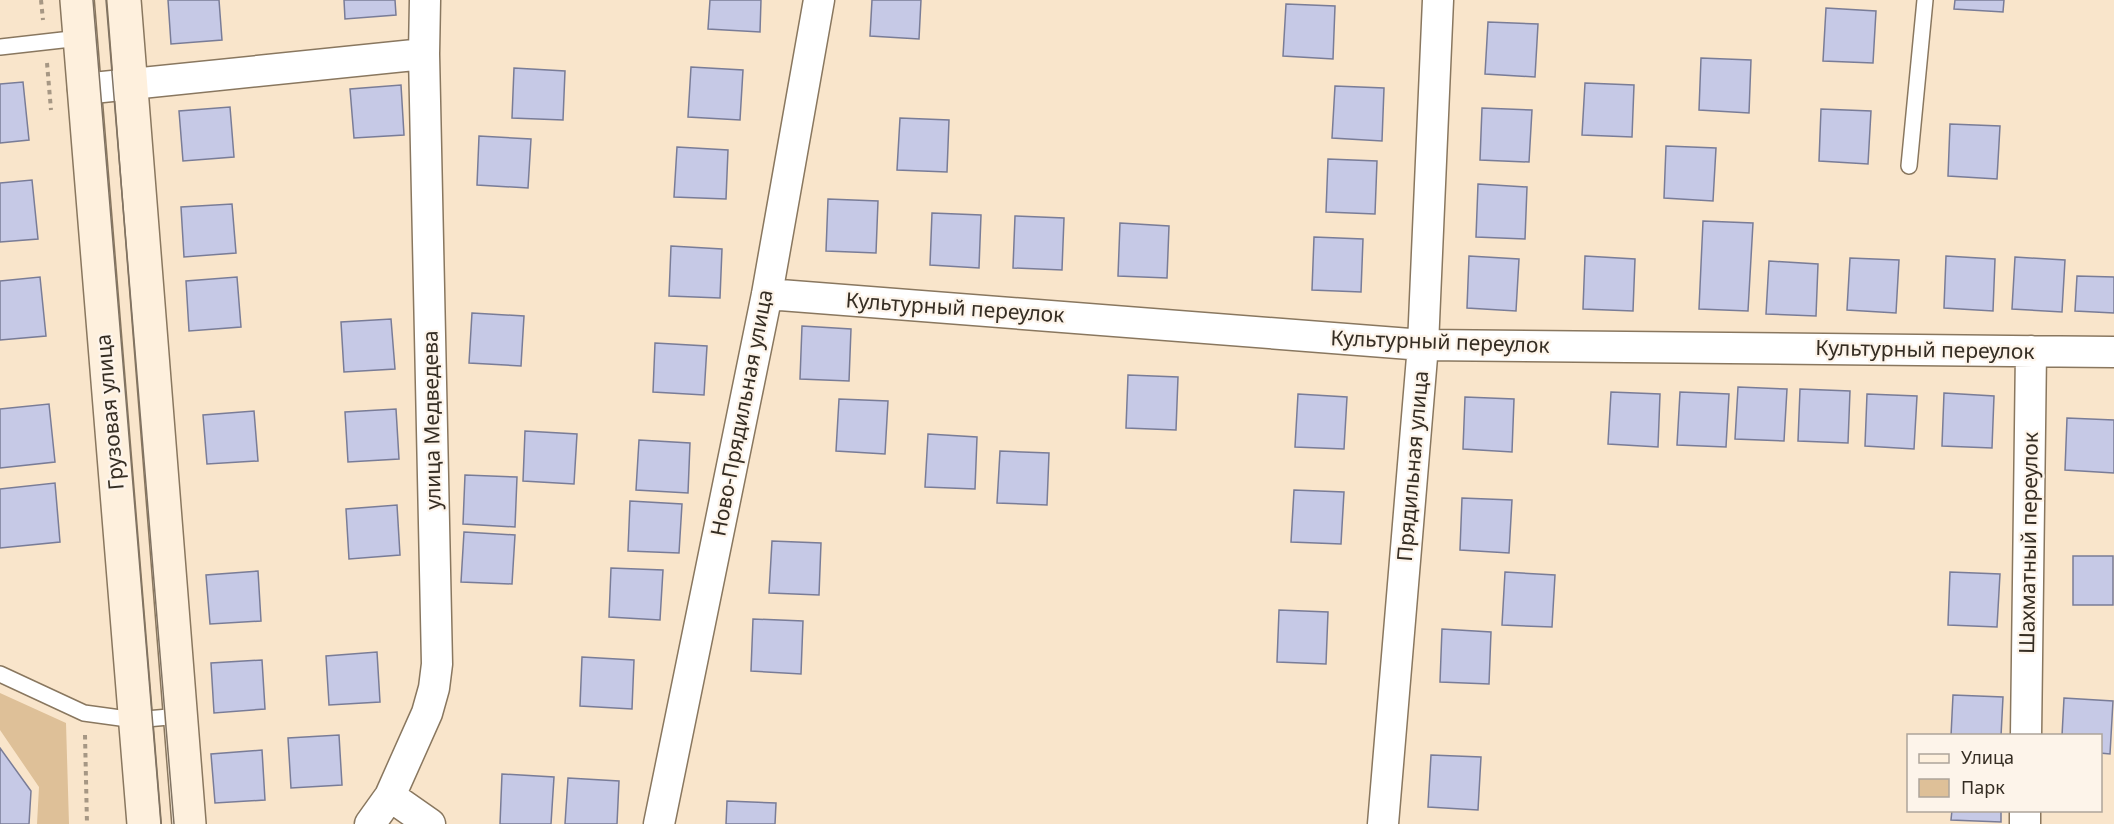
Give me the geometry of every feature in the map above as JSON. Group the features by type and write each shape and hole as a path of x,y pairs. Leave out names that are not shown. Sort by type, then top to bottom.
{"street":[{"name":"Грузовая улица","path":"77,0 144,824"},
{"path":"124,0 189,824"},
{"name":"улица Медведева","path":"370,824 390,796 427,712 434,688 437,664 424,54 425,0"},
{"name":"Ново-Прядильная улица","path":"659,824 767,294 819,0"},
{"name":"Прядильная улица","path":"1383,824 1423,345 1438,0"},
{"path":"83,89 424,54"},
{"name":"Культурный переулок","path":"767,294 1423,345 2114,352"},
{"name":"Шахматный переулок","path":"2026,734 2031,351"},
{"path":"390,796 430,824"}],"lane":[{"path":"1909,166 1925,0"},
{"path":"0,47 80,38"},
{"path":"0,674 84,713 135,720 180,716"}],"path":[{"path":"84,713 87,824"}],"green space":[{"path":"0,693 66,723 69,824 37,824 39,787 0,730"}],"building":[{"path":"168,0 219,0 222,40 171,44"},
{"path":"344,0 395,0 396,15 345,19"},
{"path":"710,0 761,0 760,32 708,29"},
{"path":"872,0 921,0 919,39 870,36"},
{"path":"1955,0 2004,0 2003,12 1954,9"},
{"path":"1286,4 1335,6 1333,59 1283,56"},
{"path":"1826,8 1876,11 1873,63 1823,61"},
{"path":"1488,22 1538,24 1535,77 1485,74"},
{"path":"1701,58 1751,60 1749,113 1699,110"},
{"path":"691,67 743,70 740,120 688,117"},
{"path":"514,68 565,71 563,120 512,118"},
{"path":"23,82 29,140 0,143 0,84"},
{"path":"1585,83 1634,85 1632,137 1582,135"},
{"path":"401,85 404,135 354,138 350,89"},
{"path":"1335,86 1384,88 1382,141 1332,138"},
{"path":"230,107 234,157 183,161 179,111"},
{"path":"1482,108 1532,110 1529,162 1480,160"},
{"path":"1821,109 1871,111 1868,164 1819,161"},
{"path":"900,118 949,120 947,172 897,170"},
{"path":"1950,124 2000,126 1997,179 1948,176"},
{"path":"479,136 531,139 528,188 477,185"},
{"path":"1666,146 1716,148 1713,201 1664,198"},
{"path":"677,147 728,150 726,199 674,197"},
{"path":"1328,159 1377,161 1375,214 1326,212"},
{"path":"32,180 38,239 0,242 0,183"},
{"path":"1478,184 1527,187 1525,239 1476,237"},
{"path":"828,199 878,201 876,253 826,251"},
{"path":"232,204 236,253 184,257 181,207"},
{"path":"932,213 981,215 979,268 930,265"},
{"path":"1015,216 1064,218 1062,270 1013,268"},
{"path":"1703,221 1753,223 1748,311 1699,309"},
{"path":"1120,223 1169,226 1167,278 1118,276"},
{"path":"1314,237 1363,239 1361,292 1312,290"},
{"path":"671,246 722,249 720,298 669,296"},
{"path":"1469,256 1519,259 1516,311 1467,308"},
{"path":"1585,256 1635,259 1633,311 1583,309"},
{"path":"1946,256 1995,259 1993,311 1944,308"},
{"path":"2015,257 2065,260 2062,312 2012,309"},
{"path":"1850,258 1899,260 1896,313 1847,310"},
{"path":"1769,261 1818,264 1816,316 1766,314"},
{"path":"2077,276 2114,277 2114,313 2075,311"},
{"path":"40,277 46,336 0,340 0,281"},
{"path":"237,277 241,327 189,331 186,281"},
{"path":"472,313 524,316 521,366 469,363"},
{"path":"391,319 395,369 344,372 341,322"},
{"path":"802,326 851,329 849,381 800,379"},
{"path":"655,343 707,346 704,395 653,392"},
{"path":"1128,375 1178,377 1176,430 1126,428"},
{"path":"1738,387 1787,389 1784,441 1735,439"},
{"path":"1800,389 1850,391 1848,443 1798,441"},
{"path":"1611,392 1660,394 1658,447 1608,444"},
{"path":"1680,392 1729,394 1726,447 1677,445"},
{"path":"1944,393 1994,396 1992,448 1942,446"},
{"path":"1298,394 1347,397 1344,449 1295,447"},
{"path":"1867,394 1917,396 1914,449 1865,446"},
{"path":"1465,397 1514,399 1512,452 1463,449"},
{"path":"839,399 888,401 885,454 836,451"},
{"path":"49,404 55,462 0,468 0,409"},
{"path":"396,409 399,459 348,462 345,412"},
{"path":"254,411 258,461 207,464 203,415"},
{"path":"2067,418 2114,420 2114,473 2065,470"},
{"path":"525,431 577,434 574,484 523,481"},
{"path":"928,434 977,437 975,489 925,487"},
{"path":"639,440 690,443 688,493 636,490"},
{"path":"1000,451 1049,453 1047,505 997,503"},
{"path":"465,475 517,477 515,527 463,524"},
{"path":"55,483 60,542 0,548 0,489"},
{"path":"1294,490 1344,492 1341,544 1291,542"},
{"path":"1462,498 1512,500 1509,553 1460,550"},
{"path":"630,501 682,504 679,553 628,551"},
{"path":"397,505 400,555 349,559 346,509"},
{"path":"464,532 515,535 512,584 461,582"},
{"path":"772,541 821,543 819,595 769,593"},
{"path":"2073,556 2113,556 2113,605 2073,605"},
{"path":"611,568 663,570 660,620 609,617"},
{"path":"258,571 261,621 210,624 206,575"},
{"path":"1505,572 1555,575 1552,627 1502,625"},
{"path":"1950,572 2000,574 1997,627 1948,625"},
{"path":"1279,610 1328,612 1326,664 1277,662"},
{"path":"753,619 803,621 801,674 751,671"},
{"path":"1442,629 1491,632 1489,684 1440,682"},
{"path":"377,652 380,702 329,705 326,656"},
{"path":"582,657 634,660 632,709 580,706"},
{"path":"262,660 265,709 214,713 211,663"},
{"path":"1953,695 2003,697 2001,734 1951,734"},
{"path":"2064,698 2113,701 2110,754 2102,753 2102,734 2062,734"},
{"path":"339,735 342,785 291,788 288,738"},
{"path":"0,748 31,791 29,824 0,824"},
{"path":"262,750 265,800 215,803 211,754"},
{"path":"1431,755 1481,757 1478,810 1428,807"},
{"path":"502,774 554,777 551,824 500,824"},
{"path":"568,778 619,781 617,824 565,824"},
{"path":"727,801 776,803 775,824 726,824"},
{"path":"1952,812 2001,812 2001,822 1951,820"}],"tram line":[{"path":"93,0 161,824"},
{"path":"106,0 174,824"}]}
